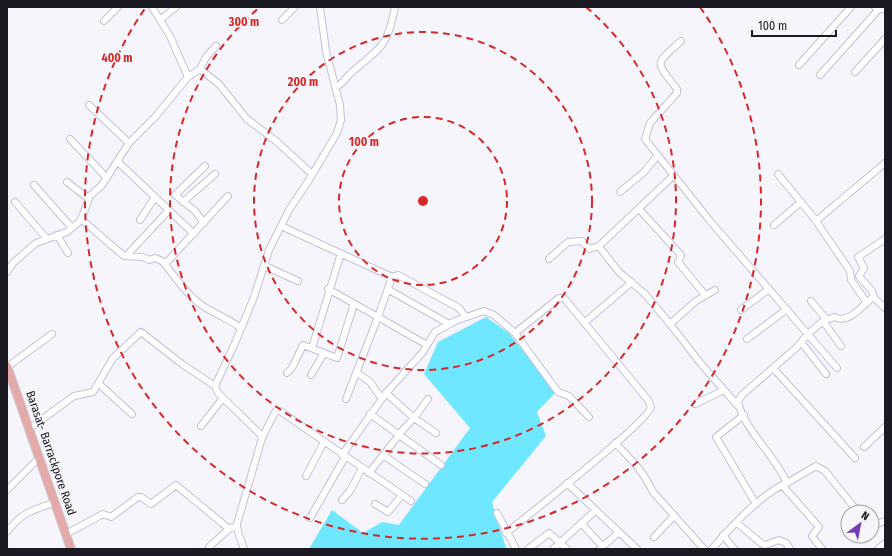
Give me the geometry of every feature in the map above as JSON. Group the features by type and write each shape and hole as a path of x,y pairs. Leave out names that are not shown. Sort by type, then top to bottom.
{"main road":[{"name":"Barasat- Barrackpore Road","path":"8,369 30,428 54,503 71,549"}],"street":[{"path":"104,21 118,7"},
{"path":"152,7 170,36 188,77"},
{"path":"160,20 176,7"},
{"path":"282,20 295,7"},
{"path":"215,386 241,328 265,266 269,250 289,210 337,133 341,120 336,87 326,51 320,7"},
{"path":"336,87 371,58 387,40 395,7"},
{"path":"799,65 851,7"},
{"path":"820,75 879,9"},
{"path":"855,72 885,39"},
{"path":"681,41 661,58 659,63 660,69 677,91 676,96 650,123 645,137 710,220 837,368"},
{"path":"7,272 13,263 36,243 67,232 81,219 90,196 102,186 129,143 155,117 188,77 200,69 206,57 216,46"},
{"path":"200,69 218,84 247,119 276,141 312,174"},
{"path":"89,105 129,143"},
{"path":"70,139 107,178"},
{"path":"620,192 646,170 658,155"},
{"path":"117,162 194,234"},
{"path":"204,223 175,193 205,166"},
{"path":"816,222 817,219 883,167"},
{"path":"183,202 216,174"},
{"path":"778,174 816,222 850,271 850,278 866,303"},
{"path":"548,259 569,242 582,240 589,248 599,246 674,175"},
{"path":"67,182 89,199"},
{"path":"34,185 72,228"},
{"path":"164,263 167,262 194,234 228,196"},
{"path":"140,220 155,197"},
{"path":"15,202 47,239"},
{"path":"774,225 801,202"},
{"path":"639,209 681,255 678,262 705,295"},
{"path":"126,256 169,210"},
{"path":"81,219 126,256 150,260 155,258 164,263 185,289 203,306 227,318 241,328"},
{"path":"281,226 392,277 398,275 463,310 466,317"},
{"path":"57,235 68,253"},
{"path":"885,239 858,257 864,268 860,276 872,290 874,298 885,308"},
{"path":"599,246 619,272 645,294 739,407 753,431 776,462 784,484 818,527 812,536 822,549"},
{"path":"312,348 328,289 341,253"},
{"path":"265,266 298,281"},
{"path":"346,399 389,290 392,277"},
{"path":"584,323 632,282"},
{"path":"328,289 427,345"},
{"path":"741,310 770,289"},
{"path":"389,290 449,324"},
{"path":"670,324 689,306 714,290"},
{"path":"506,533 615,443 648,414 652,407 648,400 562,297 515,333"},
{"path":"739,407 738,400 742,395 824,320 835,317 840,320 846,319 874,298"},
{"path":"811,302 841,346"},
{"path":"287,373 292,368 303,345 336,359 338,358 354,304"},
{"path":"747,339 786,309"},
{"path":"310,518 344,456 370,414 423,352 435,332 449,324 478,312 489,312 515,333 558,392 569,396 589,417"},
{"path":"30,428 74,396 94,392 113,358 141,332 182,364 215,386 223,398 259,433 262,438"},
{"path":"8,369 52,334"},
{"path":"801,342 826,374"},
{"path":"311,375 324,353"},
{"path":"773,368 855,458"},
{"path":"356,372 370,382 384,396 436,433"},
{"path":"99,384 132,414"},
{"path":"695,404 724,390"},
{"path":"201,426 223,398"},
{"path":"370,473 428,399"},
{"path":"244,549 237,527 262,438 276,411 280,411 411,501"},
{"path":"370,414 441,465"},
{"path":"744,415 716,437 756,504"},
{"path":"864,447 885,427"},
{"path":"306,476 324,442"},
{"path":"615,443 649,481 653,492 704,549"},
{"path":"383,455 425,484"},
{"path":"7,490 40,457"},
{"path":"712,549 723,535 766,495 816,466 825,471 852,504"},
{"path":"342,500 350,491 362,468"},
{"path":"567,483 637,549"},
{"path":"66,534 103,514 111,517 138,497 151,504 176,485 230,528"},
{"path":"375,504 388,512 402,495"},
{"path":"8,531 25,513 54,503"},
{"path":"552,549 596,510"},
{"path":"497,513 506,533 516,549"},
{"path":"654,537 674,516"},
{"path":"737,522 762,544 765,545 778,540 783,541 790,549"},
{"path":"581,523 601,548 619,532"},
{"path":"209,547 230,528 237,527"},
{"path":"528,549 549,533 567,549"},
{"path":"723,535 734,549"},
{"path":"878,549 885,543"}],"water":[{"path":"486,317 509,333 556,392 537,412 546,436 492,502 506,548 309,549 332,510 363,533 382,522 399,525 470,428 424,374 438,342"}]}
